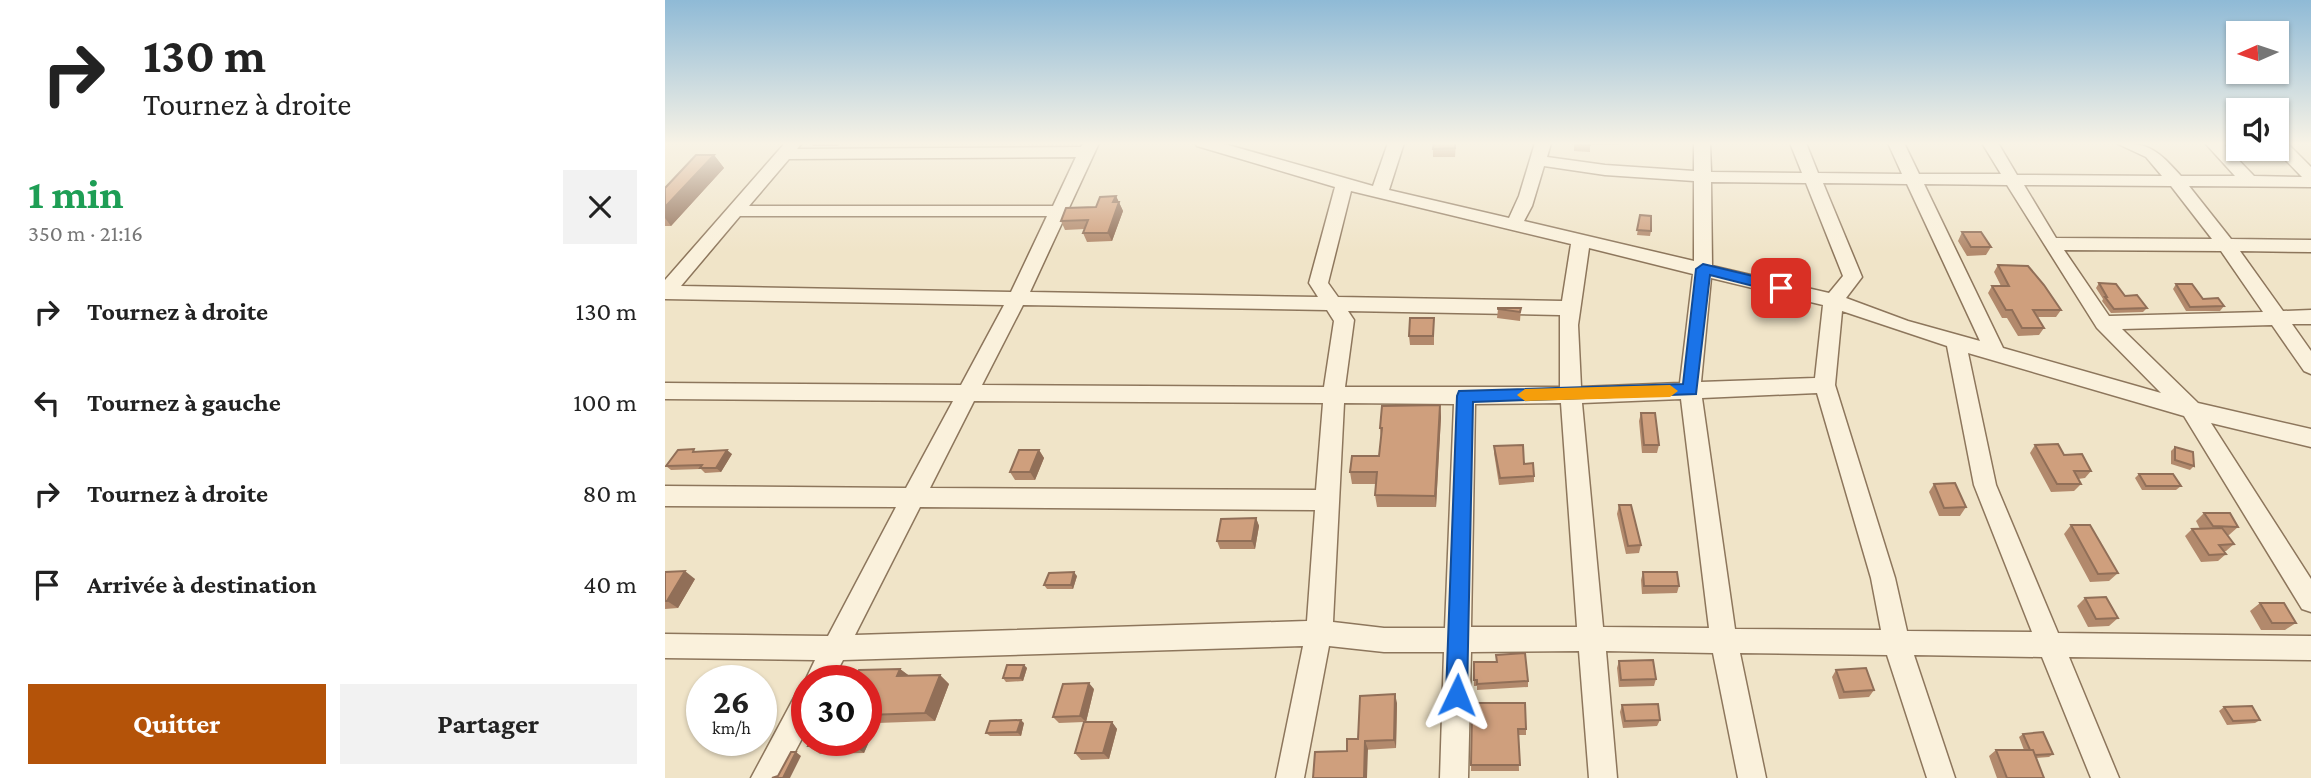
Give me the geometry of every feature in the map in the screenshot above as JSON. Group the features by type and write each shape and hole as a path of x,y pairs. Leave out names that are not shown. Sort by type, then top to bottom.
{"street":[{"path":"665,292 764,179"},
{"path":"826,665 1017,298 1074,179"},
{"path":"1327,179 1833,301 1902,326 2191,410 2311,438"},
{"path":"1380,191 1384,179"},
{"path":"1514,223 1523,211 1532,179"},
{"path":"1703,179 1703,269 1690,390 1724,641 1752,778"},
{"path":"1813,179 1853,276 1833,301 1825,385 1883,578 1897,645 1941,778"},
{"path":"1915,179 1995,352"},
{"path":"1945,179 2251,183 2311,180"},
{"path":"2247,179 2251,183"},
{"path":"2012,180 2050,243 2104,323 2191,410 2311,601"},
{"path":"2176,181 2311,366"},
{"path":"1290,778 1318,633 1333,394 1344,320 1318,283 1343,184"},
{"path":"736,211 1059,211"},
{"path":"1581,239 1568,326 1570,395 1603,778"},
{"path":"2050,243 2311,246"},
{"path":"665,292 1571,308"},
{"path":"2104,323 2311,317"},
{"path":"1956,341 1985,485 2105,778"},
{"path":"665,391 1465,396 1570,395 1825,385"},
{"path":"1454,778 1465,396"},
{"path":"665,496 1327,500"},
{"path":"665,646 835,648 1318,633 1384,640 1593,639 1897,645 2311,648"},
{"path":"765,778 791,730"}],"building":[{"path":"673,179 691,179 665,207 665,188"},
{"path":"1116,196 1113,202 1119,202 1108,233 1083,233 1088,220 1061,221 1066,208 1096,207 1100,197"},
{"path":"1640,215 1651,216 1651,231 1637,230"},
{"path":"1962,232 1981,232 1991,247 1971,247"},
{"path":"1998,265 2028,266 2044,285 2061,310 2033,310 2044,328 2022,328 2012,310 2006,310 1992,286 2009,286"},
{"path":"2099,283 2116,284 2125,296 2137,295 2147,308 2114,309"},
{"path":"2176,284 2192,284 2203,299 2218,298 2224,306 2190,307"},
{"path":"1498,308 1521,308 1520,312"},
{"path":"1410,318 1434,318 1433,336 1409,336"},
{"path":"1440,405 1435,496 1375,495 1377,472 1350,472 1352,456 1379,456 1382,406"},
{"path":"1641,413 1655,413 1659,445 1644,445"},
{"path":"2058,444 2064,455 2082,454 2091,471 2074,471 2081,484 2057,484 2035,445"},
{"path":"1523,445 1524,464 1533,463 1534,476 1500,478 1494,446"},
{"path":"2175,447 2193,452 2194,466 2175,460"},
{"path":"694,449 693,452 727,450 716,468 700,468 702,465 666,466 678,450"},
{"path":"1019,450 1039,450 1030,472 1010,472"},
{"path":"2139,474 2173,474 2181,486 2146,486"},
{"path":"1955,483 1966,507 1944,508 1934,484"},
{"path":"1619,505 1631,505 1641,545 1628,546"},
{"path":"2204,513 2230,513 2238,527 2213,526"},
{"path":"1256,518 1252,541 1217,541 1221,519"},
{"path":"2071,525 2090,525 2118,573 2098,574"},
{"path":"2222,528 2234,544 2219,545 2226,554 2209,555 2192,529"},
{"path":"685,571 667,601 665,601 665,572"},
{"path":"1074,572 1071,585 1044,585 1049,573"},
{"path":"1643,572 1677,572 1679,586 1644,586"},
{"path":"2106,597 2118,618 2096,619 2085,598"},
{"path":"2260,603 2284,603 2296,623 2272,623"},
{"path":"1525,653 1528,681 1477,684 1477,680 1474,680 1474,662 1497,662 1496,655"},
{"path":"1653,660 1656,679 1621,680 1619,661"},
{"path":"1007,665 1024,665 1020,678 1003,678"},
{"path":"1866,668 1874,690 1844,692 1836,670"},
{"path":"882,669 900,669 897,676 940,675 925,713 882,714"},
{"path":"1089,683 1080,716 1053,717 1063,684"},
{"path":"1395,694 1394,740 1365,741 1364,778 1313,778 1315,752 1347,751 1347,739 1358,739 1360,696"},
{"path":"1478,703 1525,703 1526,729 1518,729 1520,765 1471,765 1472,714 1478,713"},
{"path":"1658,704 1660,720 1625,721 1622,705"},
{"path":"2252,706 2260,720 2233,721 2224,707"},
{"path":"1021,720 1017,732 986,733 990,721"},
{"path":"1084,722 1112,722 1103,753 1075,753"},
{"path":"2043,732 2053,754 2035,755 2023,734"},
{"path":"1996,750 2033,750 2044,778 2007,778"},
{"path":"791,752 791,756 794,756 783,778 772,778 778,776"}],"slow traffic":[{"path":"1525,395 1670,391"}],"route":[{"path":"1457,695 1465,396 1690,390 1703,269 1781,288"}]}
